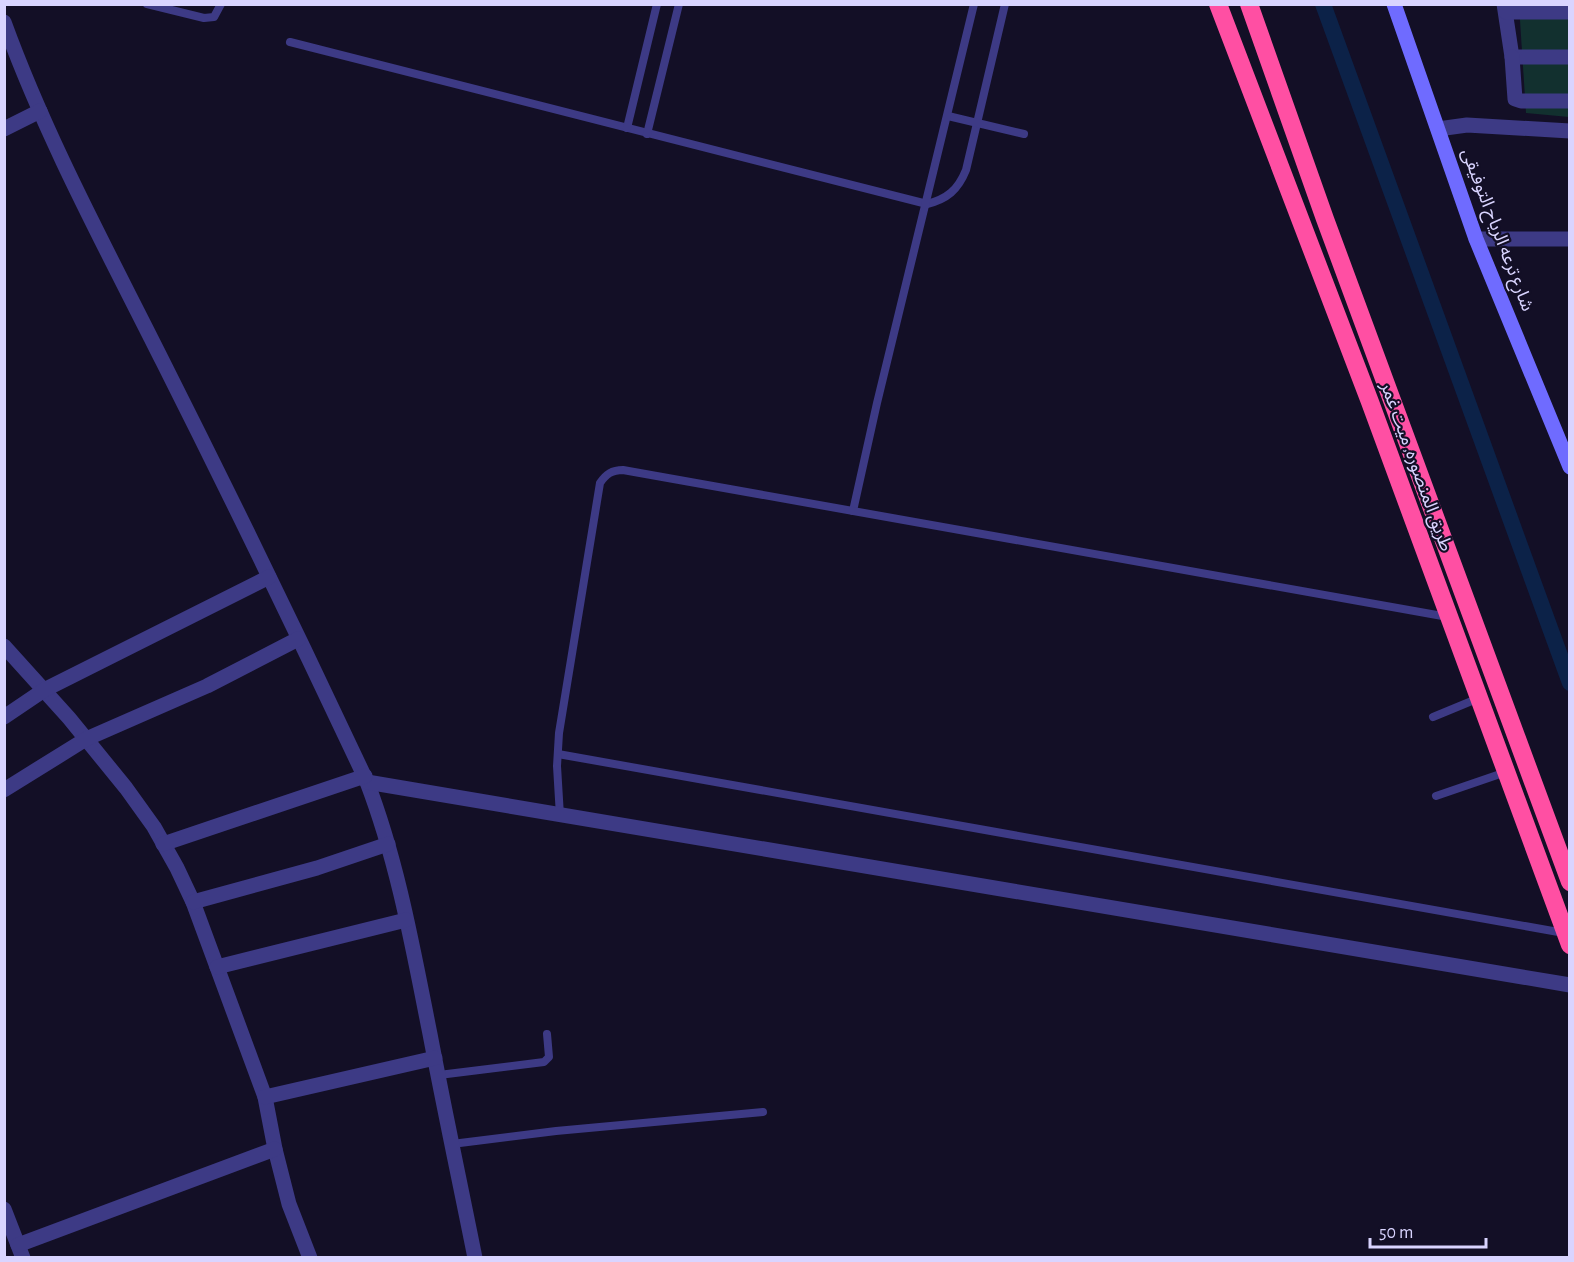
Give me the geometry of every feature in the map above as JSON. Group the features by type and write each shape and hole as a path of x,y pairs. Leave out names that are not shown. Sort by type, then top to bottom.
{"highway":[{"name":"طريق المنصوره, ميت غمر","path":"1218,4 1370,402 1567,939"},
{"name":"طريق المنصوره, ميت غمر","path":"1248,4 1569,882"}],"main road":[{"name":"شارع ترعه الرياح التوفيقى","path":"1394,4 1476,239 1568,459"}],"street":[{"path":"1569,12 1505,8 1515,99 1569,101"},
{"path":"4,22 40,111 366,779 388,844 406,920 475,1257"},
{"path":"1512,57 1569,57"},
{"path":"4,129 40,111"},
{"path":"1438,129 1467,125 1569,131"},
{"path":"1476,239 1569,239"},
{"path":"4,717 44,690 269,577"},
{"path":"4,790 86,739 207,686 298,639"},
{"path":"4,646 126,788 154,827 193,902 265,1098 275,1149 290,1204 310,1257"},
{"path":"163,844 366,779 560,816 1569,985"},
{"path":"193,902 317,868 388,844"},
{"path":"217,968 406,920"},
{"path":"265,1098 435,1058"},
{"path":"4,1209 21,1251 275,1149"}],"lane":[{"path":"147,4 204,18 214,17 221,4"},
{"path":"627,128 657,4"},
{"path":"647,134 679,4"},
{"path":"853,511 974,4"},
{"path":"290,42 927,204 946,197 961,183 978,123 1005,4"},
{"path":"948,116 1024,134"},
{"path":"560,816 559,733 600,483 609,472 623,470 1449,617"},
{"path":"1433,717 1479,699"},
{"path":"558,754 1567,939"},
{"path":"1436,796 1506,772"},
{"path":"439,1075 544,1062 549,1057 547,1034"},
{"path":"452,1144 556,1131 763,1112"}],"green space":[{"path":"1519,5 1569,5 1569,117 1526,113"}],"waterway":[{"path":"1323,4 1570,683"}]}
